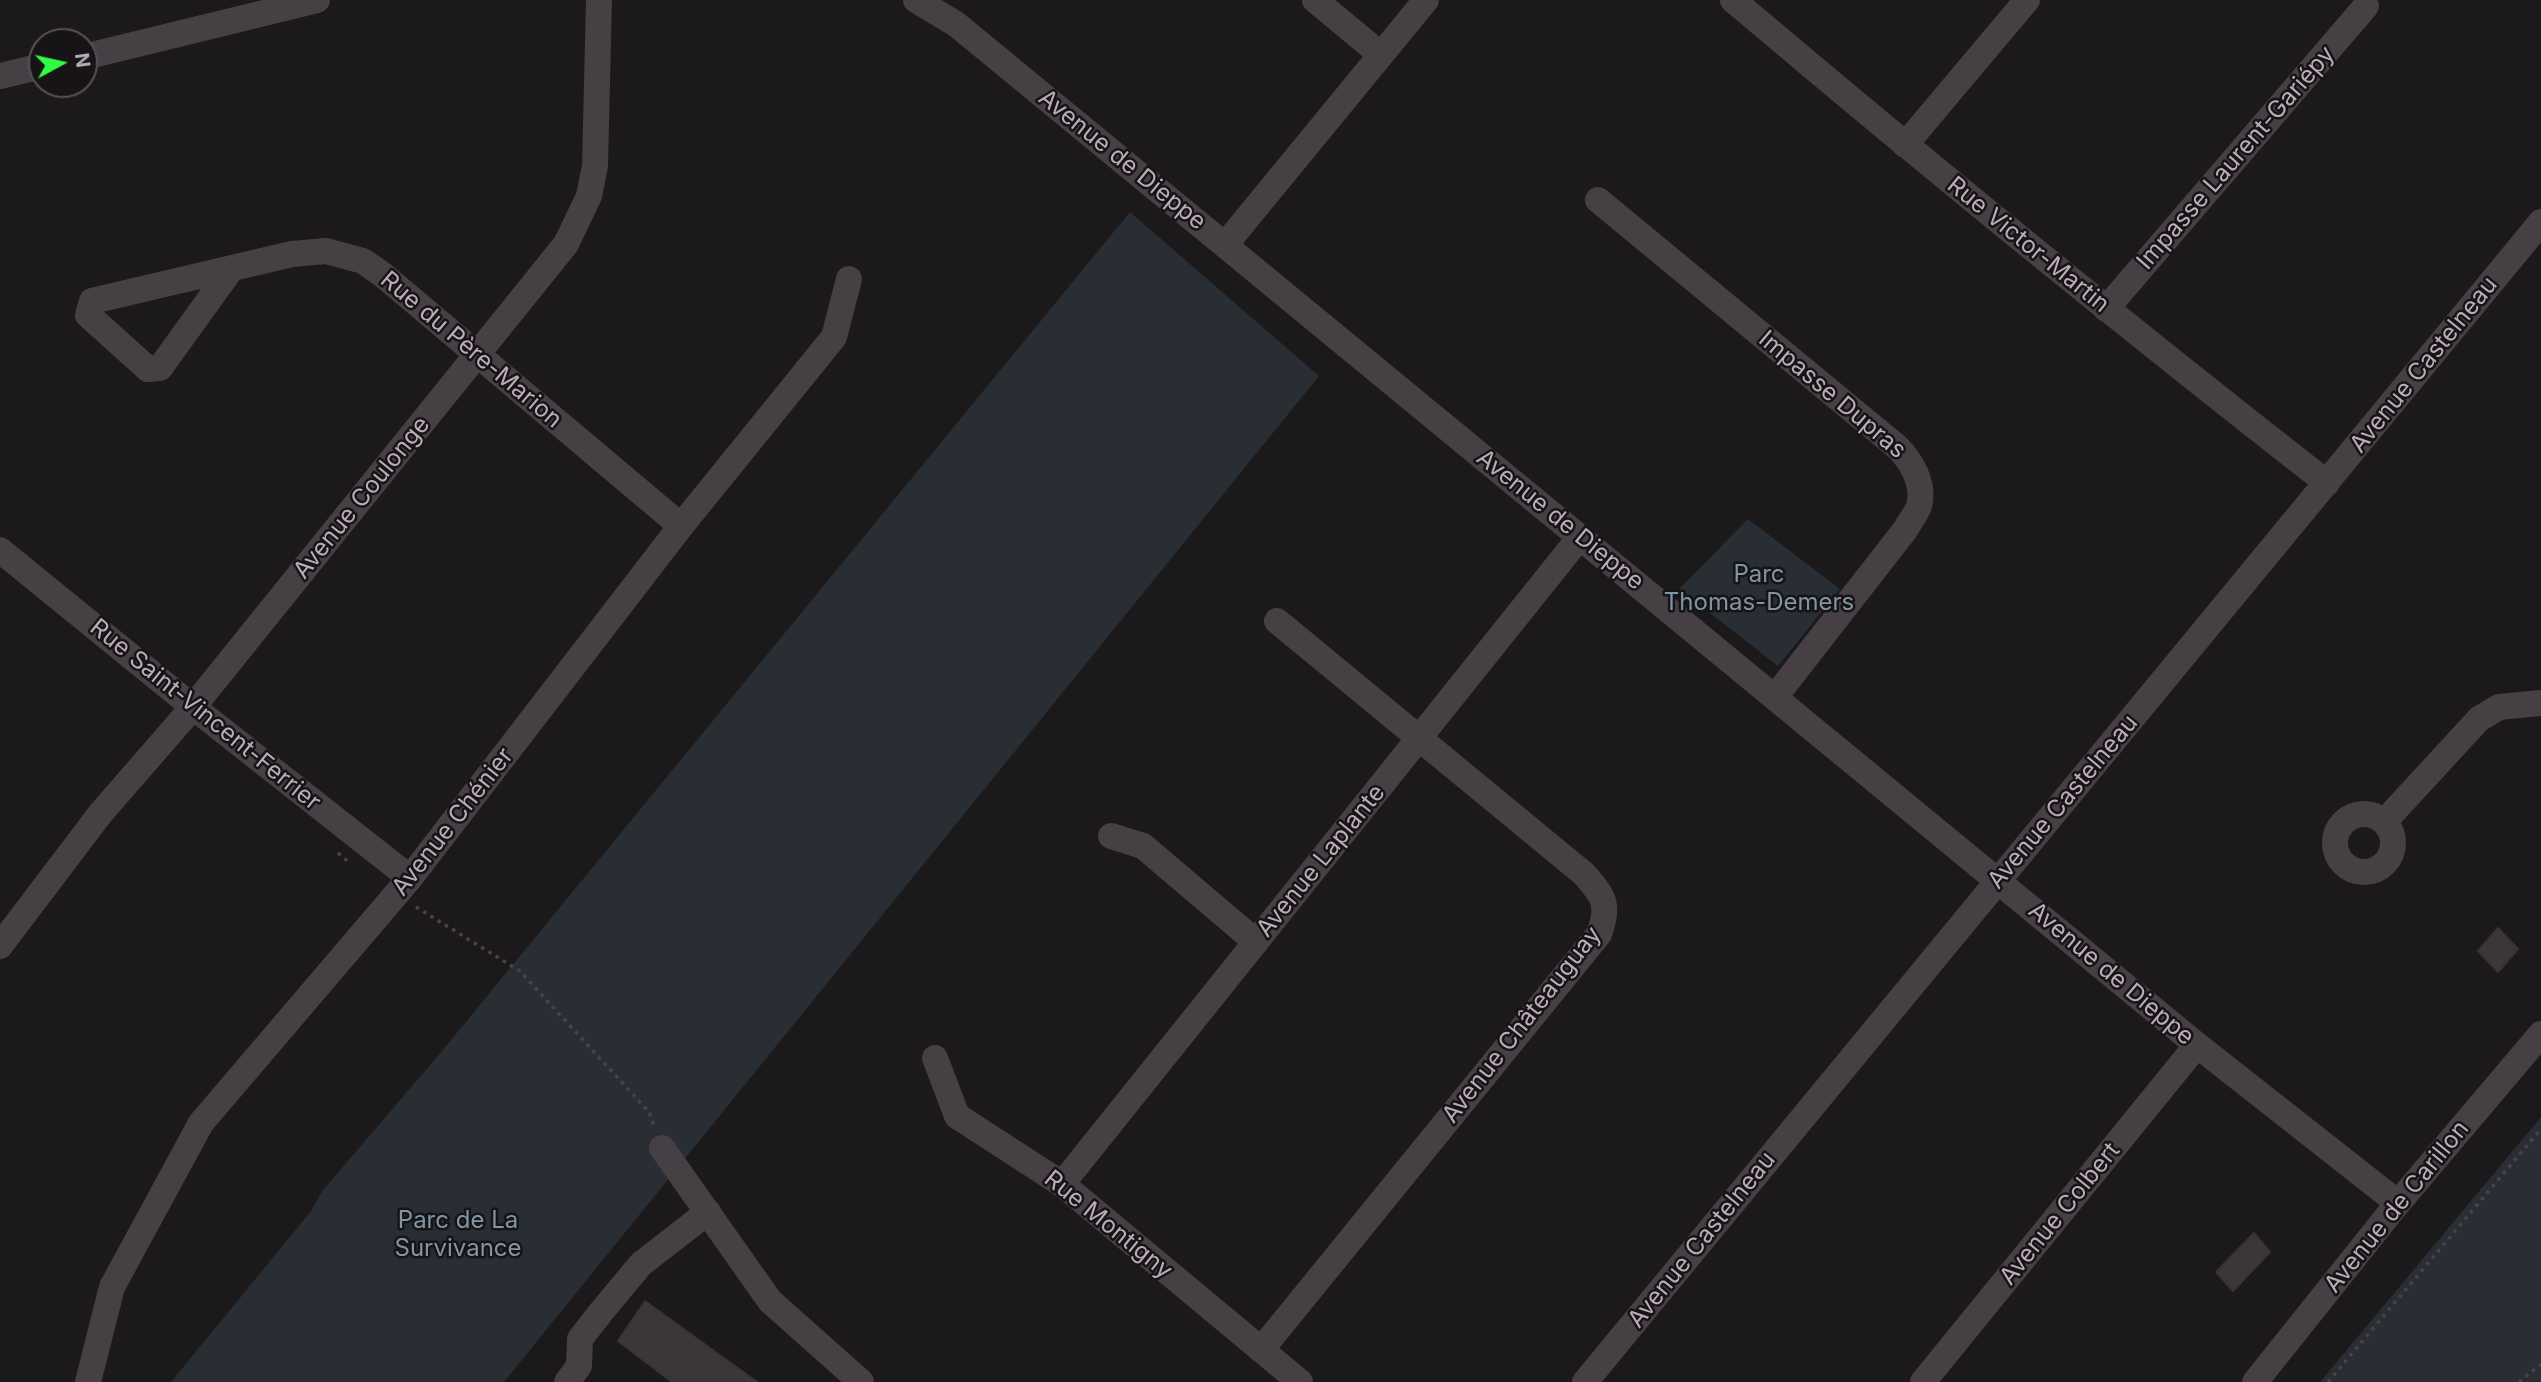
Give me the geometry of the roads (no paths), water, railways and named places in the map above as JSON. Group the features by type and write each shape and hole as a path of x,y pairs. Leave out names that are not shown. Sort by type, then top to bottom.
{"street":[{"path":"98,54 317,0"},
{"name":"Avenue Coulonge","path":"0,946 100,814 193,707 566,244 589,196 595,166 598,129 599,0"},
{"name":"Avenue de Dieppe","path":"916,0 956,24 2197,1045 2398,1203"},
{"path":"1315,0 1380,54"},
{"path":"1225,245 1426,0"},
{"name":"Rue Victor-Martin","path":"1733,0 2106,309 2327,483"},
{"path":"1905,145 2027,0"},
{"name":"Impasse Laurent-Gariépy","path":"2106,309 2366,6"},
{"path":"0,76 28,69"},
{"name":"Impasse Dupras","path":"1598,200 1896,446 1909,458 1919,484 1919,505 1905,530 1774,697"},
{"name":"Avenue Castelneau","path":"1585,1382 2541,222"},
{"name":"Rue du Père-Marion","path":"232,268 160,368 148,369 88,315 92,301 232,268 292,254 326,251 363,261 681,526"},
{"name":"Avenue Chénier","path":"88,1382 112,1287 201,1123 410,878 681,526 834,337 849,279"},
{"name":"Avenue Laplante","path":"1062,1184 1580,537"},
{"name":"Rue Saint-Vincent-Ferrier","path":"0,550 410,878"},
{"name":"Avenue Châteauguay","path":"1261,1350 1599,934 1606,915 1605,904 1597,889 1584,874 1277,621"},
{"path":"2385,821 2479,719 2499,708 2541,703"},
{"path":"1111,835 1143,846 1256,942"},
{"name":"Avenue de Carillon","path":"2255,1382 2398,1203 2541,1034"},
{"name":"Avenue Colbert","path":"1923,1382 2197,1045"},
{"name":"Rue Montigny","path":"935,1058 957,1115 1062,1184 1300,1382"},
{"path":"662,1148 770,1301 861,1382"},
{"path":"567,1382 579,1366 580,1339 601,1312 641,1264 708,1212"}],"park label":[{"name":"Parc Thomas-Demers","path":"1759,589"},
{"name":"Parc de La Survivance","path":"458,1235"}]}
